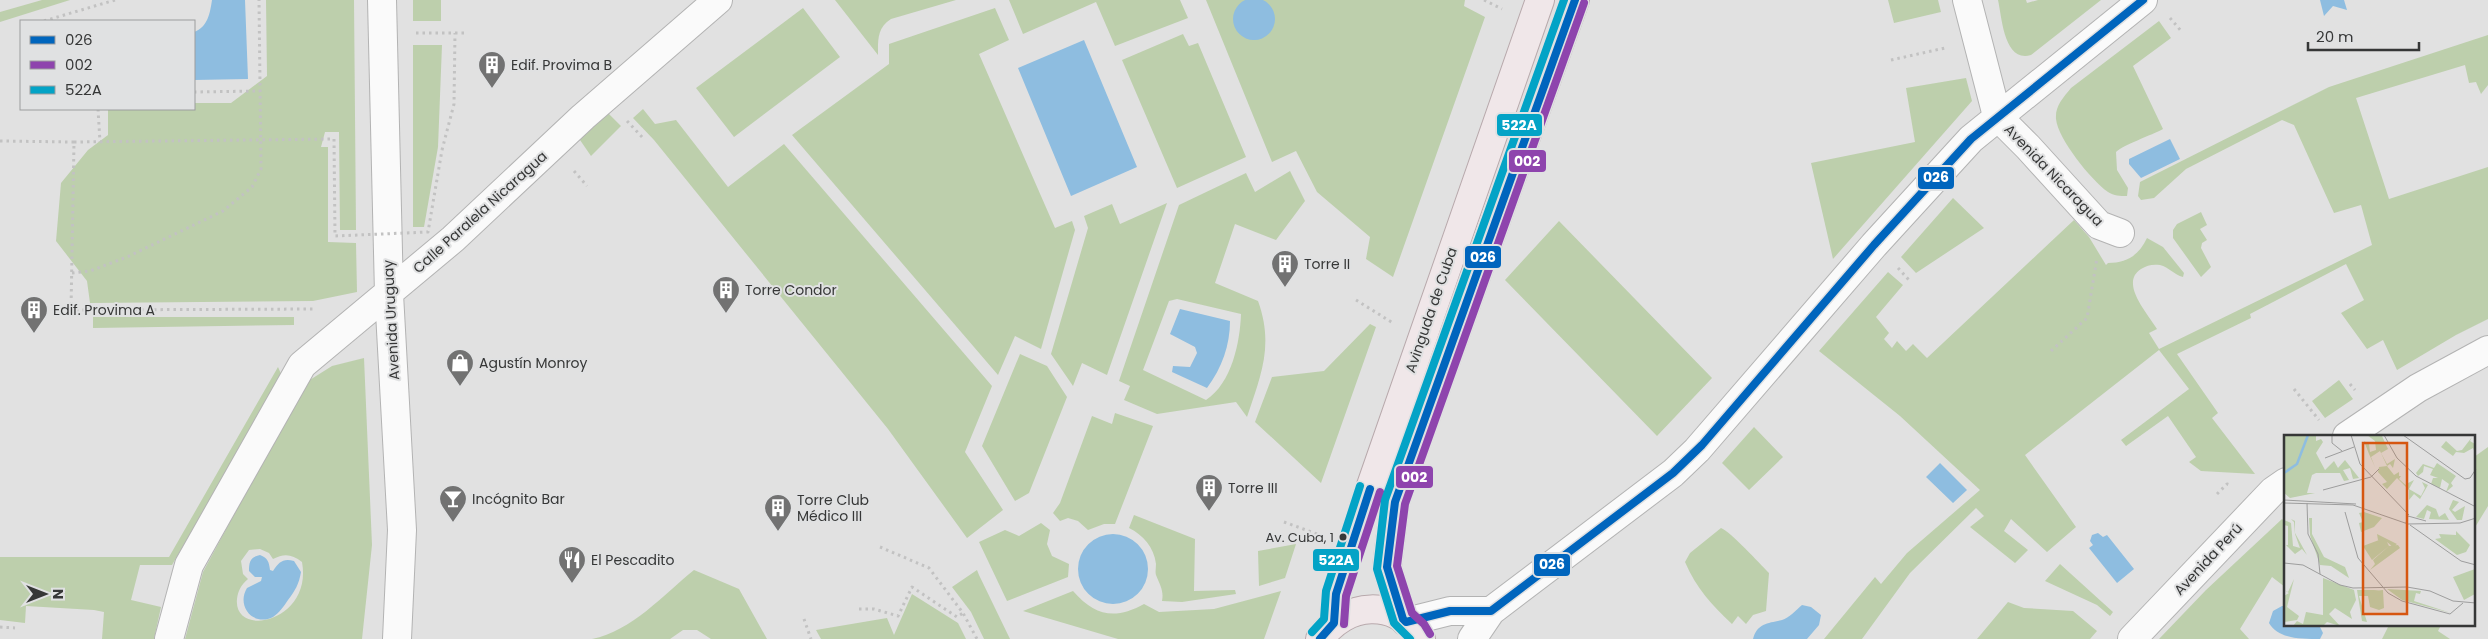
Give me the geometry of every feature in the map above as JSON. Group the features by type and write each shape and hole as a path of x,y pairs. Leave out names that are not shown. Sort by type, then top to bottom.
{"main road":[{"name":"Avinguda de Cuba","path":"1327,631 1336,594 1351,547 1420,342 1540,0"},
{"path":"1410,627 1387,567 1395,502 1575,0"},
{"path":"1327,631 1340,617 1356,611 1372,609 1389,612 1410,627"}],"street":[{"name":"Avenida Uruguay","path":"382,0 380,301 402,530 397,639"},
{"name":"Calle Paralela Nicaragua","path":"169,639 188,565 302,365 453,239 583,117 718,0"},
{"path":"1472,639 1491,611 1673,473 1702,445 1874,245 1971,139 1997,116 1968,0"},
{"name":"Avenida Nicaragua","path":"2120,233 2099,225 1997,116 2143,0"},
{"path":"2348,435 2418,388 2488,350"},
{"name":"Avenida Perú","path":"2132,639 2273,491 2284,483"},
{"path":"1410,627 1450,612 1491,611"}],"path":[{"path":"47,20 115,0"},
{"path":"72,273 90,271 127,257 223,211 252,187 261,169 260,0"},
{"path":"420,34 465,34"},
{"path":"0,141 100,142 334,139 335,236 428,232 442,150 454,104 456,34"},
{"path":"1891,60 1978,40"},
{"path":"195,92 260,91"},
{"path":"98,110 100,142"},
{"path":"74,142 71,310 380,301"},
{"path":"2051,351 2087,318 2099,252 2120,233"},
{"path":"1356,300 1420,342"},
{"path":"2294,389 2314,414"},
{"path":"1284,522 1351,547"},
{"path":"880,547 929,568 963,613 977,639"},
{"path":"859,609 874,609 898,616 912,587 957,617 963,613"},
{"path":"804,619 811,639"},
{"path":"0,627 15,628"}],"green space":[{"path":"42,0 70,0 0,22 0,12"},
{"path":"266,0 354,0 356,230 340,230 339,132 325,132 321,147 328,147 328,242 356,243 357,292 313,301 90,303 87,281 56,241 61,183 88,150 108,135 108,110 195,110 195,103 231,103 267,76"},
{"path":"413,0 441,0 441,21 413,21"},
{"path":"835,0 956,0 891,19 881,30 878,39 878,55"},
{"path":"1009,0 1180,0 1188,18 1115,46 1096,2 1023,34"},
{"path":"1206,0 1465,0 1464,6 1485,17 1393,277 1366,259 1370,237 1317,192 1296,151 1272,162"},
{"path":"1888,0 1938,0 1941,12 1894,23"},
{"path":"1998,0 2026,0 2027,3 2038,0 2101,0 2031,55 2022,56 2015,52 2006,37"},
{"path":"803,8 840,57 734,137 696,88"},
{"path":"995,8 1009,40 979,54 1055,228 1072,221 1075,230 1041,349 1015,336 998,375 792,135 889,64 889,44"},
{"path":"2159,21 2171,38 2133,66 2163,129 2116,152 2117,170 2128,188 2127,196 2119,196 2108,192 2101,186 2076,158 2058,127 2056,114 2060,102 2071,88"},
{"path":"1183,34 1189,46 1198,43 1246,157 1177,188 1122,60"},
{"path":"2488,35 2488,85 2481,94 2476,82 2469,83 2465,65 2356,98 2389,199 2488,167 2488,319 2456,335 2397,370 2383,340 2367,349 2341,313 2364,300 2346,264 2250,314 2251,318 2177,354 2218,413 2212,418 2255,474 2201,471 2189,462 2196,457 2168,416 2126,446 2121,440 2189,389 2159,350 2025,455 2076,527 2047,552 2011,519 2004,531 2028,550 2015,563 1970,527 1984,516 1976,508 1910,573 1862,639 1824,639 1875,577 1881,584 1907,553 1980,490 1900,416 1819,351 1888,272 1903,285 1876,317 1889,333 1884,339 1892,348 1897,341 1906,351 1913,344 1927,358 2074,220 2089,237 2106,265 2132,257 2147,238 2163,247 2184,273 2183,277 2163,266 2155,265 2141,269 2135,275 2133,282 2134,290 2137,299 2157,329 2149,333 2159,349 2372,245 2361,205 2334,213 2294,125 2282,120 2186,169 2154,198 2141,200 2138,196 2140,182 2329,87"},
{"path":"413,45 442,45 438,147 424,227 413,227"},
{"path":"1966,78 1972,101 1833,259 1811,163 1915,142 1906,88"},
{"path":"643,109 655,124 676,120 728,187 784,144 992,386 965,452 1003,510 967,538 888,429 654,140 633,118"},
{"path":"607,112 621,126 591,156 580,140"},
{"path":"1290,171 1305,201 1276,240 1235,224 1215,283 1258,301 1263,317 1265,332 1264,360 1247,417 1236,402 1157,414 1124,400 1130,386 1119,381 1179,205 1246,173 1255,192","holes":["1177,299 1241,314 1239,337 1233,361 1222,383 1215,393 1206,400 1143,370 1169,301"]},
{"path":"1953,198 1984,228 1916,273 1901,257"},
{"path":"1167,203 1107,375 1082,363 1073,386 1051,354 1088,228 1084,216 1112,204 1120,224"},
{"path":"2201,212 2207,225 2200,229 2207,240 2202,243 2201,248 2211,267 2201,277 2173,238 2173,230 2177,224"},
{"path":"1559,221 1712,378 1657,436 1505,280"},
{"path":"93,317 294,317 294,325 93,328"},
{"path":"1370,324 1376,327 1321,483 1255,422 1272,377 1324,371"},
{"path":"1020,354 1047,366 1067,397 1029,493 1015,501 982,446"},
{"path":"364,358 372,545 362,639 185,639 203,572 305,383 332,366","holes":["260,549 269,553 273,559 288,555 302,562 302,582 296,599 285,611 272,618 259,621 247,619 239,611 237,599 240,588 248,579 243,574 241,561 249,550"]},
{"path":"278,367 282,376 172,565 140,565 131,600 161,607 154,639 102,639 104,612 94,610 26,606 25,623 0,620 0,557 169,557"},
{"path":"2339,380 2353,399 2325,418 2312,401"},
{"path":"1115,413 1153,426 1115,524 1104,524 1088,530 1078,521 1068,518 1060,521 1053,513 1060,503 1092,416 1112,424"},
{"path":"1754,427 1783,457 1749,490 1722,463"},
{"path":"2488,447 2488,506 2476,526 2476,456"},
{"path":"1134,515 1195,539 1194,591 1235,590 1236,594 1182,602 1162,601 1162,591 1156,574 1153,552 1139,534 1129,528"},
{"path":"2282,519 2284,521 2284,586 2272,577 2240,629 2249,639 2159,639 2206,590"},
{"path":"1041,523 1050,530 1047,544 1052,556 1069,564 1068,577 1007,601 979,542 1005,530 1019,536"},
{"path":"1721,528 1738,541 1769,573 1766,611 1753,615 1746,624 1738,616 1732,624 1718,610 1699,588 1685,562 1690,553"},
{"path":"1296,544 1285,578 1259,586 1258,551"},
{"path":"2060,564 2113,612 2110,616 2097,605 2045,581"},
{"path":"694,570 739,589 767,639 711,639 697,630 683,630 670,639 592,639 607,635 634,620"},
{"path":"977,570 1010,639 984,639 971,612 952,587"},
{"path":"1073,591 1089,606 1106,613 1115,614 1144,604 1159,612 1214,609 1281,591 1264,639 1118,639 1023,611"},
{"path":"912,594 958,623 966,639 821,639 816,630 887,618 894,635"},
{"path":"2008,602 2024,608 2073,611 2097,631 2090,639 1977,639"},
{"path":"2388,626 2440,626 2438,631 2450,639 2382,639"}],"water":[{"path":"1246,-1 1262,-1 1266,1 1272,7 1275,15 1272,31 1266,37 1258,40 1242,37 1236,31 1233,23 1236,7"},
{"path":"212,0 245,0 248,79 195,80 195,32 202,27 209,15"},
{"path":"2320,0 2344,0 2347,10 2333,6 2324,16"},
{"path":"1084,40 1137,167 1071,196 1018,68"},
{"path":"2170,139 2180,159 2141,178 2129,164 2129,159"},
{"path":"1180,309 1230,321 1229,339 1224,356 1207,388 1172,372 1173,366 1190,367 1197,353 1195,347 1170,334"},
{"path":"1940,463 1967,490 1953,503 1926,477"},
{"path":"2098,533 2103,537 2107,535 2134,569 2117,583 2089,548 2093,545 2090,541 2092,535"},
{"path":"1113,534 1126,537 1138,544 1145,556 1148,569 1145,582 1138,594 1126,601 1113,604 1100,601 1088,594 1081,582 1078,569 1081,556 1088,544 1100,537"},
{"path":"260,555 268,561 270,570 273,571 277,565 290,560 294,561 301,572 293,594 277,614 266,619 253,617 245,608 244,602 247,588 261,581 262,577 255,577 249,571 251,560"},
{"path":"1802,605 1811,607 1821,615 1819,625 1807,639 1753,639 1757,630 1761,627 1768,623 1785,619"},
{"path":"2284,606 2284,626 2320,626 2323,633 2320,639 2291,637 2278,632 2269,623 2273,611"}],"transit line":[{"name":"522A","path":"1410,639 1394,623 1377,569 1385,500 1564,0"},
{"name":"026","path":"1575,0 1395,502 1387,567 1403,619 1406,622 1450,611 1491,611 1673,473 1702,445 1874,245 1971,139 2143,0"},
{"name":"002","path":"1430,634 1424,624 1412,613 1397,566 1405,504 1584,3"},
{"name":"522A","path":"1312,632 1324,619 1326,591 1360,486"},
{"name":"026","path":"1320,639 1334,623 1336,594 1370,489"},
{"name":"002","path":"1344,624 1346,596 1380,492"}],"place":[{"name":"Edif. Provima B","path":"492,89"},
{"name":"Torre II","path":"1285,288"},
{"name":"Torre Condor","path":"726,314"},
{"name":"Edif. Provima A","path":"34,334"},
{"name":"Agustín Monroy","path":"460,387"},
{"name":"Torre III","path":"1209,512"},
{"name":"Incógnito Bar","path":"453,523"},
{"name":"Torre Club Médico III","path":"778,532"},
{"name":"Av. Cuba, 1","path":"1343,537"},
{"name":"El Pescadito","path":"572,584"}]}
